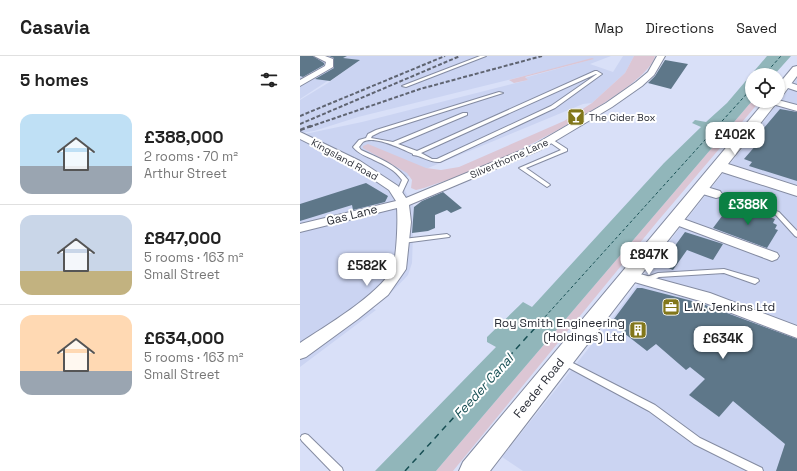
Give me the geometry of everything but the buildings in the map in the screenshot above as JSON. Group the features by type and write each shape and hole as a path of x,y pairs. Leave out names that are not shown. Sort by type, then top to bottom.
{"street":[{"path":"300,84 329,67 330,61 318,56"},
{"name":"Silverthorne Lane","path":"401,198 536,148 609,105 639,84 651,73 661,56"},
{"path":"785,83 797,69"},
{"path":"785,88 797,88"},
{"path":"785,105 797,108"},
{"name":"Feeder Road","path":"473,471 561,360 638,278 675,220 708,192 719,166 766,108"},
{"name":"Kingsland Road","path":"300,135 356,163 389,184 401,198"},
{"path":"719,166 797,191"},
{"path":"300,352 353,315 383,291 399,269 403,241 401,198"},
{"name":"Gas Lane","path":"300,228 401,198"},
{"path":"675,220 772,256"},
{"path":"638,278 705,297 797,332"}],"lane":[{"path":"404,86 484,56"},
{"path":"401,198 405,180 401,174 359,150 356,147 360,142 368,139 377,139 434,162 442,160 552,107 600,74 596,72 415,154"},
{"path":"368,139 370,135 378,131 500,93"},
{"path":"392,144 465,114"},
{"path":"547,185 522,168 566,150 550,140"},
{"path":"708,192 777,213 797,236"},
{"path":"403,241 447,236"},
{"path":"638,278 658,275 724,271 755,281"},
{"path":"561,360 652,408 697,441 758,471"},
{"path":"305,438 338,471"}],"shaded area":[{"path":"300,56 611,56 590,64 613,72 623,56 634,56 625,73 592,103 583,104 399,180 414,207 412,263 408,275 388,296 372,308 376,310 300,367 300,135 362,122 528,80 524,78 593,59 358,117 314,131 300,133 300,100 328,83 361,59 300,99"},
{"path":"634,56 655,56 648,68 634,82 592,111 546,137 491,164 424,188 416,190 411,188 412,180 407,173 363,148 363,146 368,144 426,168 441,170 459,167 564,121 592,103 625,73"},
{"path":"592,58 594,59 525,77 528,80 514,83 509,80"},
{"path":"797,79 797,471 523,471 502,457 608,324 679,229 774,108 785,108 785,94"},
{"path":"746,108 754,108 657,222 453,471 436,471"}],"water":[{"name":"Feeder Canal","path":"767,56 791,56 780,68 757,68"},
{"name":"Feeder Canal","path":"745,82 746,108 436,471 375,471 496,347 487,342 487,337 523,302 532,307 664,163 701,127 692,123 695,120 706,122 727,103"}],"ferry route":[{"path":"770,68 781,56"},
{"path":"534,329 745,96"},
{"path":"405,471 535,328"}],"railway":[{"path":"300,116 445,56"},
{"path":"300,124 460,56"},
{"path":"309,127 420,89 542,56"},
{"path":"300,130 311,126"}],"place":[{"name":"The Cider Box","path":"576,117"},
{"name":"L.W. Jenkins Ltd","path":"671,307"},
{"name":"Roy Smith Engineering (Holdings) Ltd","path":"638,330"}]}
